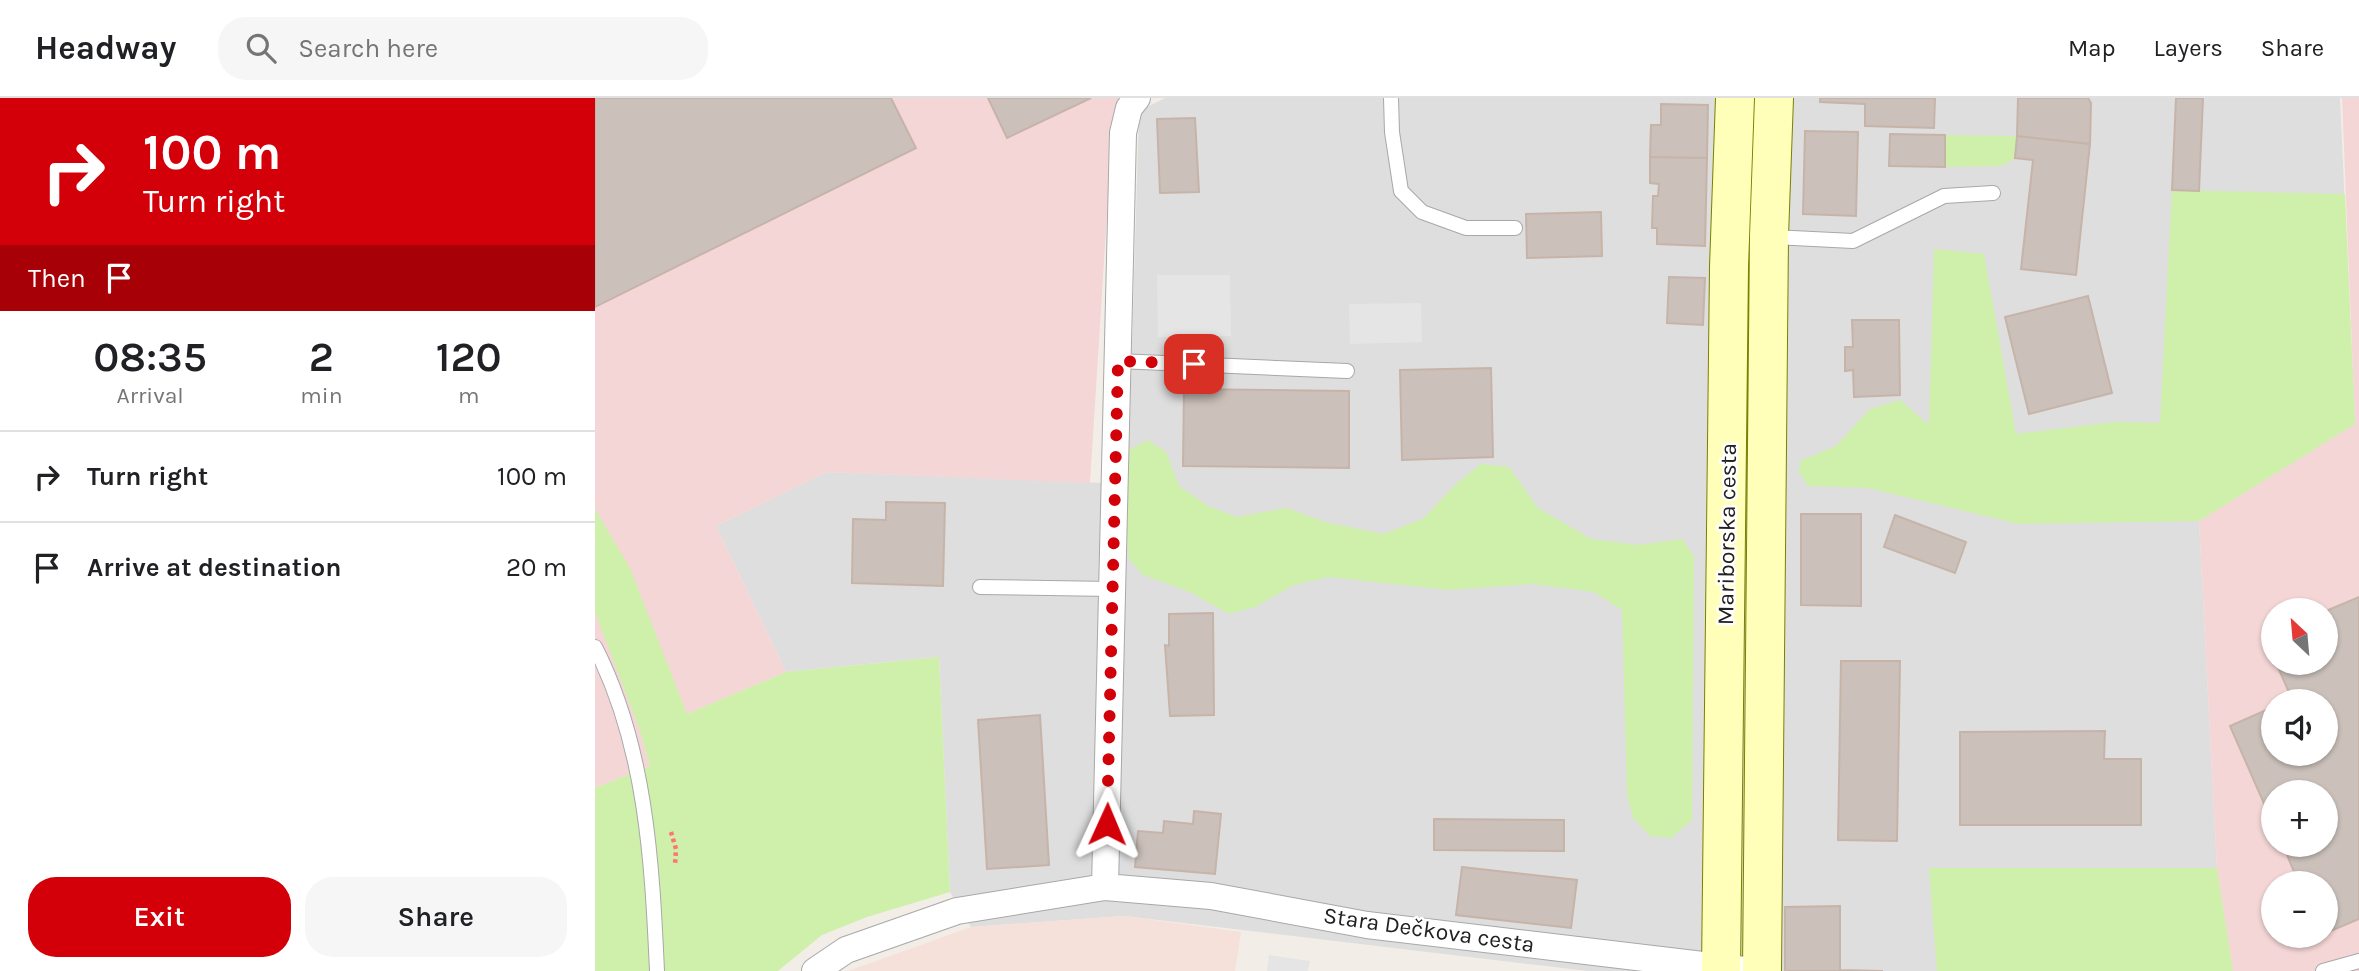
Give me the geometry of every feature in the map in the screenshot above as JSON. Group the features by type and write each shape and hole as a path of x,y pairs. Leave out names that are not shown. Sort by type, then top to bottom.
{"main road":[{"name":"Mariborska cesta","path":"1732,970 1729,267 1735,98"},
{"name":"Mariborska cesta","path":"1762,971 1769,236 1774,98"}],"street":[{"path":"1105,887 1123,133 1129,108 1137,98"},
{"name":"Stara Dečkova cesta","path":"815,971 846,950 957,911 1105,887 1211,896 1367,925 1732,970"}],"lane":[{"path":"1391,98 1392,132 1401,191 1422,212 1466,228 1515,228"},
{"path":"1769,236 1853,241 1944,196 1993,193"},
{"path":"1118,361 1347,370"},
{"path":"981,587 1112,589"},
{"path":"595,647 611,678 646,810 651,852 657,971"},
{"path":"2323,971 2359,961"}],"shaded area":[{"path":"595,98 1124,98 1113,119 1090,483 827,472 716,526 786,672 687,714 640,729 650,766 595,788"},
{"path":"1165,98 2340,98 2355,424 2199,521 2217,868 2233,971 1588,971 1124,916 971,927 950,892 939,657 786,672 716,526 827,472 1128,484 1139,111"},
{"path":"2342,98 2359,98 2359,971 2233,971 2217,868 2199,521 2355,424"},
{"path":"1157,275 1230,275 1231,336 1158,337"},
{"path":"1421,303 1422,342 1350,344 1349,304"},
{"path":"1124,916 1241,932 1235,971 848,971 971,927"},
{"path":"1269,955 1310,961 1308,971 1267,971"}],"green space":[{"path":"1945,135 2017,136 2015,158 2002,166 1945,167"},
{"path":"2172,190 2345,194 2355,424 2199,521 2019,524 1868,488 1808,486 1799,472 1800,461 1836,446 1870,409 1900,400 1929,425 1934,249 1984,254 2016,434 2114,422 2160,423"},
{"path":"1148,440 1166,452 1179,486 1208,506 1237,517 1286,508 1325,522 1383,534 1423,519 1456,484 1481,464 1509,467 1538,508 1591,539 1638,545 1682,539 1694,556 1692,820 1671,838 1650,836 1633,818 1627,794 1622,610 1594,592 1533,584 1449,590 1329,577 1294,585 1255,607 1229,614 1190,592 1143,575 1129,559 1124,516 1130,449"},
{"path":"595,509 630,568 687,714 786,672 939,657 950,892 867,917 822,935 778,971 595,971 595,788 650,766 639,728 595,612"},
{"path":"1929,868 2217,868 2233,971 1937,971"}],"building":[{"path":"595,98 891,98 916,148 595,307"},
{"path":"988,98 1091,98 1007,138"},
{"path":"1820,98 1935,98 1934,128 1865,126 1865,104 1820,102"},
{"path":"2018,98 2088,98 2091,103 2090,144 2017,136"},
{"path":"2176,98 2203,98 2199,191 2172,190"},
{"path":"1661,104 1708,105 1707,158 1650,157 1651,125 1661,125"},
{"path":"1195,118 1199,192 1160,193 1157,119"},
{"path":"1805,131 1858,132 1856,216 1803,214"},
{"path":"1890,134 1945,135 1945,167 1889,166"},
{"path":"2017,136 2090,144 2076,275 2021,269 2033,160 2015,158"},
{"path":"1650,157 1707,158 1705,246 1657,244 1657,228 1652,228 1653,196 1658,196 1659,184 1650,183"},
{"path":"1601,212 1602,256 1527,258 1526,214"},
{"path":"1669,277 1705,278 1703,325 1667,323"},
{"path":"2088,296 2112,393 2029,414 2005,317"},
{"path":"1852,320 1899,320 1900,395 1854,397 1853,370 1845,371 1845,347 1853,347"},
{"path":"1491,368 1493,457 1402,460 1400,370"},
{"path":"1184,389 1349,391 1349,468 1183,466"},
{"path":"886,502 945,503 943,586 852,583 853,519 886,520"},
{"path":"1801,514 1861,514 1861,606 1801,605"},
{"path":"1895,515 1966,542 1955,573 1884,547"},
{"path":"2359,597 2359,919 2338,928 2338,871 2294,871 2288,857 2338,857 2338,780 2261,780 2261,797 2230,726 2261,712 2261,766 2338,766 2338,689 2288,689 2282,676 2338,676 2338,606"},
{"path":"1213,613 1214,715 1170,716 1165,645 1169,646 1169,614"},
{"path":"1841,661 1900,661 1897,841 1838,840"},
{"path":"1040,715 1049,865 987,869 978,720"},
{"path":"2105,731 2104,759 2141,759 2141,825 1960,825 1960,732"},
{"path":"1194,811 1221,814 1215,874 1135,867 1138,831 1163,833 1164,821 1193,824"},
{"path":"1434,819 1564,820 1564,851 1434,850"},
{"path":"1462,867 1577,880 1571,928 1456,915"},
{"path":"1840,906 1840,970 1883,971 1785,971 1785,907"}],"route":[{"path":"1107,824 1118,361 1194,364"}]}
